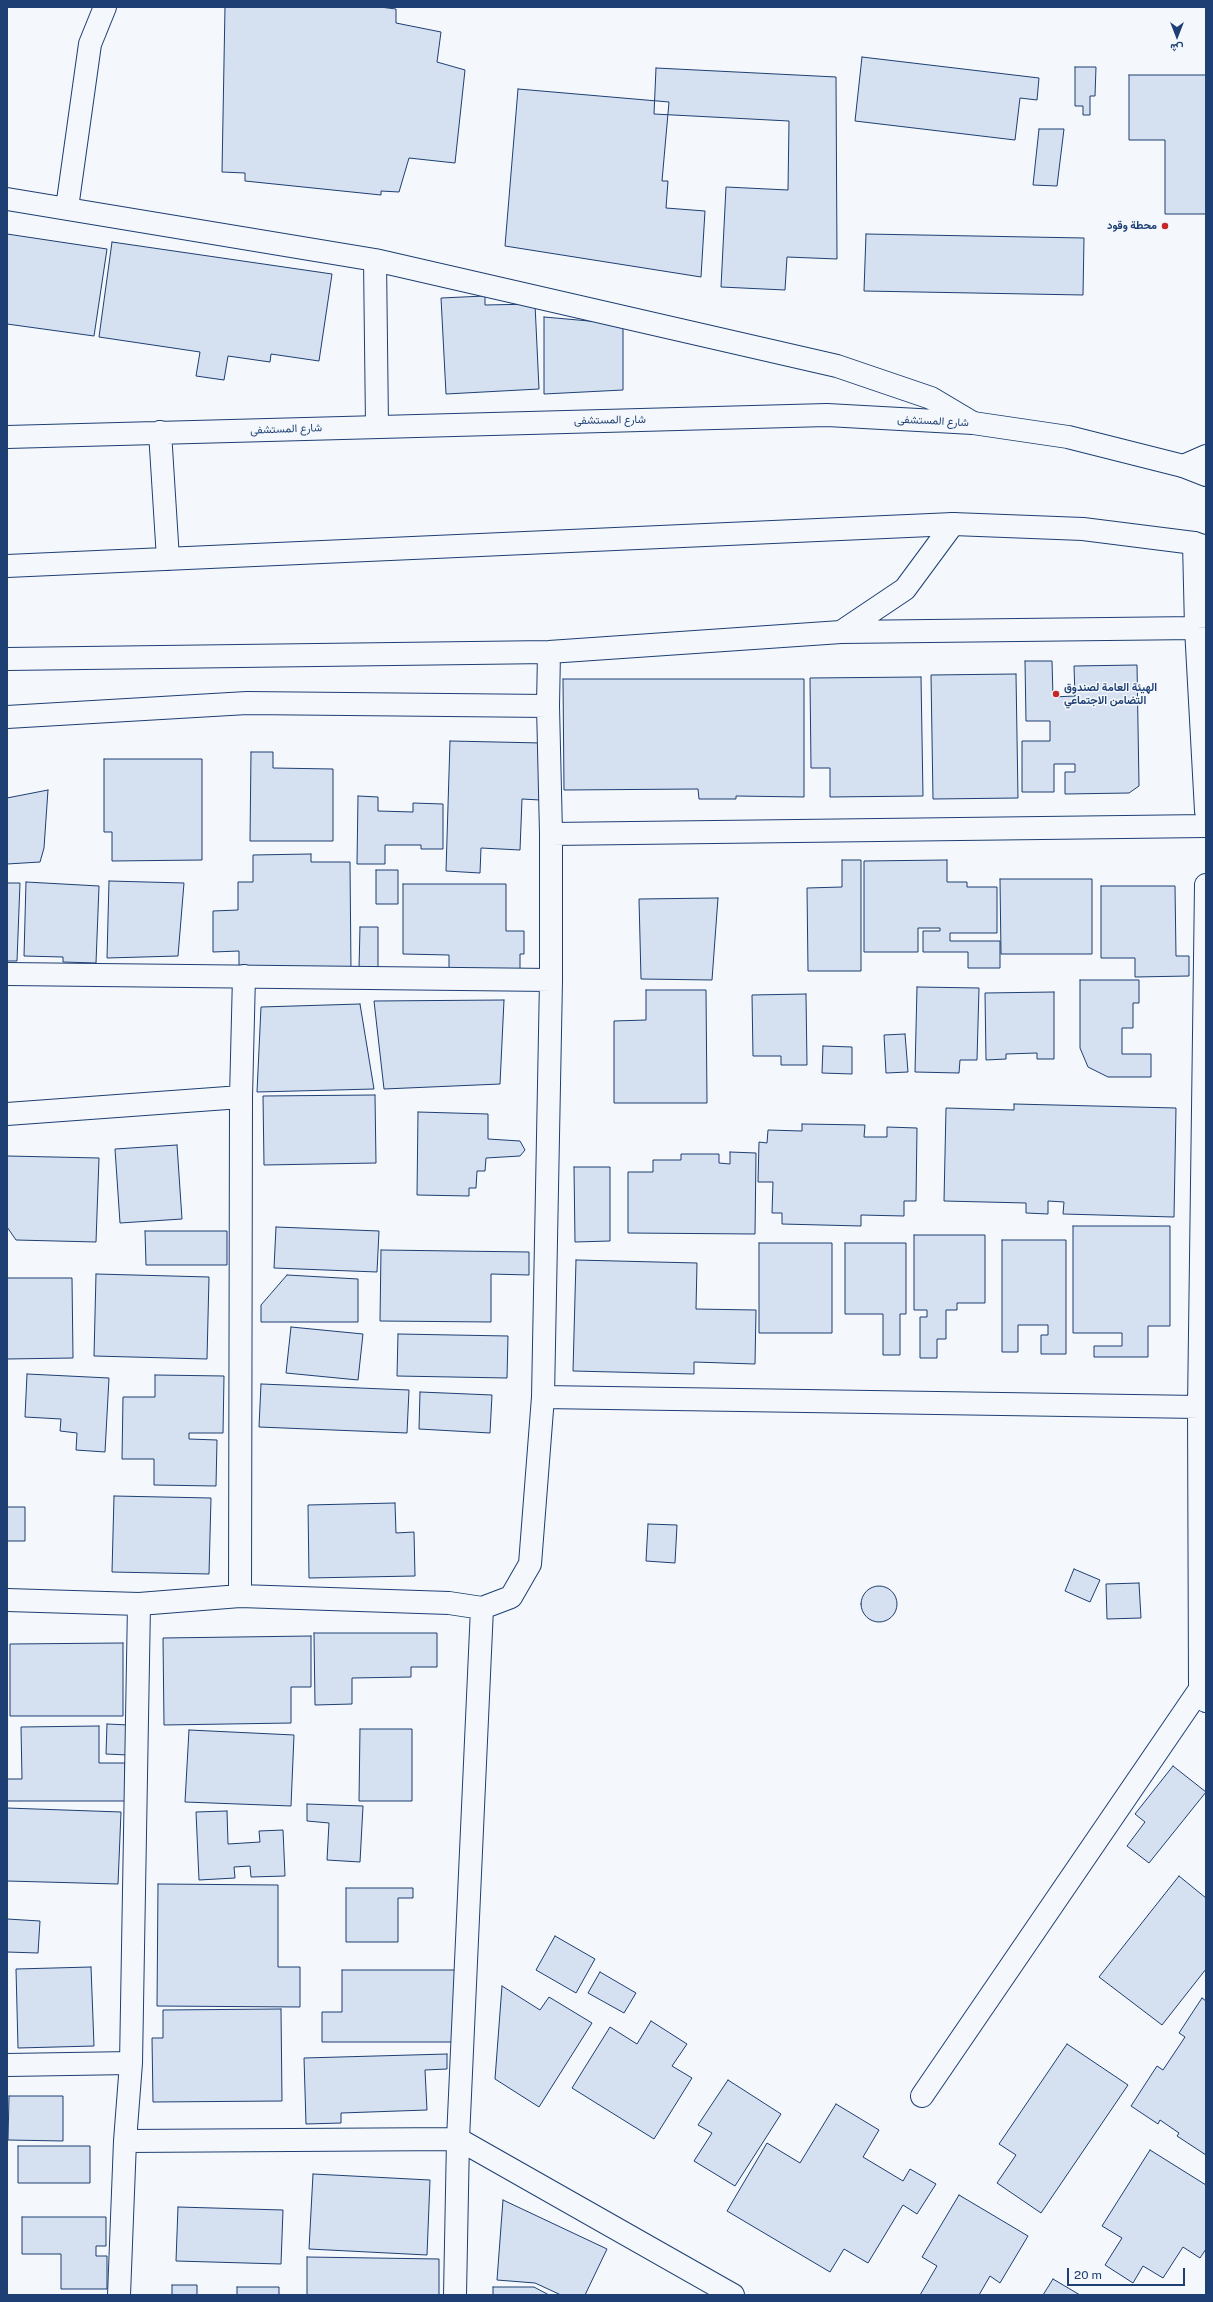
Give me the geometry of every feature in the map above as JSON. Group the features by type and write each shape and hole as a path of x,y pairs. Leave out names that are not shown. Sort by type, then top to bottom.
{"street":[{"path":"67,208 90,44 105,7"},
{"path":"7,199 375,260 837,366 931,398 973,423"},
{"path":"375,260 377,426"},
{"name":"شارع المستشفى","path":"7,437 827,415 973,423 1068,437 1182,466 1206,475"},
{"path":"160,432 168,559"},
{"path":"1182,466 1206,456"},
{"path":"841,632 905,589 953,524"},
{"path":"7,566 953,524 1083,529 1200,545 1196,628 1206,811"},
{"path":"7,659 549,652 841,632 1196,628"},
{"path":"7,1600 139,1604 240,1596 449,1603 482,1608 510,1597 530,1564 543,1397 551,980 551,834 548,706 549,652"},
{"path":"7,717 247,703 548,706"},
{"path":"551,834 1206,826"},
{"path":"922,2096 1203,1696 1199,1406 1206,886"},
{"path":"7,974 551,980"},
{"path":"240,1596 241,1098 244,976"},
{"path":"7,1114 241,1098"},
{"path":"543,1397 1199,1406"},
{"path":"119,2295 125,2141 131,2063 139,1604"},
{"path":"455,2295 458,2139 482,1608"},
{"path":"7,2065 131,2063"},
{"path":"125,2141 458,2139 733,2295"}],"building":[{"path":"225,7 380,7 396,9 396,23 441,32 437,62 465,70 455,163 409,158 399,192 381,191 381,195 245,181 245,173 222,172"},
{"path":"862,57 1039,78 1037,100 1020,98 1015,140 855,121"},
{"path":"1075,67 1096,67 1095,96 1090,96 1090,115 1083,115 1083,106 1075,106"},
{"path":"656,68 836,77 837,259 787,257 785,290 721,287 726,187 788,190 789,121 654,114"},
{"path":"1129,75 1206,75 1206,214 1165,214 1165,140 1129,140"},
{"path":"518,89 669,102 662,181 668,181 666,208 705,211 701,277 505,246"},
{"path":"1039,129 1064,129 1057,186 1033,185"},
{"path":"7,234 107,249 94,336 7,324"},
{"path":"866,234 1084,238 1083,295 864,291"},
{"path":"112,242 332,274 319,361 271,354 270,362 228,356 224,380 196,376 200,352 99,337"},
{"path":"485,296 485,305 535,304 539,389 446,394 441,298"},
{"path":"544,317 623,324 623,390 544,394"},
{"path":"1025,661 1052,661 1053,697 1075,696 1074,666 1137,665 1139,786 1129,793 1065,794 1065,772 1075,772 1075,764 1054,764 1054,792 1022,792 1022,741 1050,741 1050,721 1026,721"},
{"path":"1016,674 1018,798 933,799 931,675"},
{"path":"921,677 923,796 830,797 830,768 811,768 810,678"},
{"path":"563,679 804,679 804,797 736,796 736,799 699,799 698,789 564,790"},
{"path":"450,741 542,743 540,800 522,799 520,850 481,848 480,873 446,871"},
{"path":"251,752 273,752 273,768 333,769 333,841 250,841"},
{"path":"104,759 202,759 202,860 112,861 112,832 104,832"},
{"path":"48,790 44,848 40,862 7,864 7,798"},
{"path":"358,796 378,797 378,811 413,812 413,803 443,804 443,849 421,849 421,845 385,845 385,864 357,864"},
{"path":"311,854 311,862 350,862 351,971 239,972 239,951 213,952 213,911 238,910 238,882 253,882 253,855"},
{"path":"842,860 861,860 861,971 808,971 807,888 842,887"},
{"path":"947,860 947,882 967,882 967,887 997,887 997,933 950,933 950,941 1000,941 1000,968 968,968 968,952 923,952 923,931 940,931 940,928 918,928 918,952 864,952 864,861"},
{"path":"376,870 398,870 398,904 376,904"},
{"path":"1000,879 1092,879 1092,954 1001,954"},
{"path":"109,881 184,883 178,956 107,958"},
{"path":"26,882 99,886 96,963 63,962 63,957 24,956"},
{"path":"7,883 20,883 17,961 7,961"},
{"path":"403,884 506,884 506,931 524,931 524,954 520,954 520,973 449,972 449,955 403,954"},
{"path":"1101,886 1175,886 1176,956 1189,956 1189,976 1135,977 1135,958 1101,958"},
{"path":"718,898 712,980 641,979 639,899"},
{"path":"360,927 378,927 378,969 359,969"},
{"path":"1080,980 1139,980 1139,1003 1133,1003 1133,1028 1122,1028 1122,1054 1151,1054 1151,1077 1108,1077 1088,1067 1080,1048"},
{"path":"917,987 979,988 977,1060 960,1060 959,1073 915,1072"},
{"path":"646,990 706,990 707,1103 614,1103 614,1021 646,1020"},
{"path":"1054,992 1054,1059 1037,1059 1037,1053 1006,1054 1006,1059 986,1060 985,993"},
{"path":"806,994 807,1065 781,1065 781,1056 753,1056 752,995"},
{"path":"504,1000 500,1084 384,1089 374,1001"},
{"path":"360,1004 374,1089 257,1092 261,1007"},
{"path":"905,1034 908,1072 886,1073 884,1035"},
{"path":"823,1046 852,1047 852,1074 822,1073"},
{"path":"375,1095 376,1163 264,1165 263,1096"},
{"path":"1014,1104 1176,1108 1174,1217 1063,1214 1064,1202 1048,1201 1048,1214 1026,1213 1026,1203 944,1201 946,1108 1014,1110"},
{"path":"418,1112 488,1114 488,1139 520,1141 525,1150 520,1156 486,1158 485,1171 477,1171 476,1188 469,1188 469,1196 417,1195"},
{"path":"802,1124 865,1125 864,1137 887,1137 887,1127 917,1128 916,1201 904,1201 904,1216 861,1215 861,1226 782,1224 782,1213 772,1213 773,1182 758,1182 759,1142 767,1143 768,1130 802,1131"},
{"path":"177,1145 182,1219 120,1223 115,1149"},
{"path":"730,1152 756,1153 755,1234 628,1233 628,1172 653,1172 653,1160 681,1160 681,1154 719,1154 719,1163 730,1164"},
{"path":"7,1156 99,1158 96,1242 16,1240 7,1227"},
{"path":"574,1167 610,1167 610,1241 575,1242"},
{"path":"1073,1226 1170,1226 1170,1326 1148,1326 1148,1357 1094,1357 1094,1346 1122,1346 1122,1333 1073,1333"},
{"path":"276,1227 379,1231 377,1272 274,1268"},
{"path":"145,1231 227,1231 227,1265 146,1265"},
{"path":"914,1235 985,1235 985,1303 957,1303 957,1310 946,1310 946,1339 937,1339 937,1358 920,1358 920,1317 927,1317 927,1310 914,1310"},
{"path":"1002,1240 1066,1240 1066,1354 1041,1354 1041,1335 1048,1335 1048,1325 1018,1325 1018,1352 1002,1352"},
{"path":"759,1243 832,1243 832,1333 759,1333"},
{"path":"845,1243 906,1243 906,1314 900,1314 900,1355 883,1355 883,1314 845,1314"},
{"path":"381,1250 529,1252 529,1275 491,1274 491,1322 380,1321"},
{"path":"576,1260 697,1263 696,1309 756,1310 755,1364 694,1362 694,1374 573,1371"},
{"path":"96,1274 209,1277 207,1359 94,1356"},
{"path":"287,1275 358,1279 358,1322 261,1322 261,1305"},
{"path":"7,1278 72,1278 73,1358 7,1359"},
{"path":"291,1327 363,1334 358,1380 286,1373"},
{"path":"398,1334 508,1336 507,1378 397,1376"},
{"path":"27,1374 109,1378 105,1452 76,1450 77,1433 60,1431 61,1419 25,1417"},
{"path":"155,1375 224,1376 223,1433 189,1433 189,1439 217,1440 216,1486 154,1485 154,1459 122,1459 123,1397 155,1397"},
{"path":"261,1384 409,1390 407,1433 259,1427"},
{"path":"420,1392 492,1395 490,1433 419,1429"},
{"path":"114,1496 211,1498 209,1574 112,1572"},
{"path":"395,1503 396,1533 414,1532 415,1576 309,1578 308,1505"},
{"path":"7,1507 25,1507 25,1541 7,1541"},
{"path":"648,1524 677,1525 675,1563 646,1561"},
{"path":"1074,1569 1100,1580 1090,1602 1065,1591"},
{"path":"1139,1583 1141,1618 1107,1619 1106,1584"},
{"path":"883,1586 892,1591 896,1597 896,1611 892,1617 883,1622 875,1622 866,1617 862,1611 861,1600 866,1591 872,1587"},
{"path":"314,1633 437,1633 437,1667 411,1667 411,1677 352,1678 352,1704 315,1705"},
{"path":"311,1636 311,1687 291,1687 291,1723 164,1725 163,1638"},
{"path":"123,1643 123,1716 10,1716 10,1644"},
{"path":"107,1724 129,1725 128,1755 106,1754"},
{"path":"99,1726 99,1763 125,1763 125,1801 7,1801 7,1779 22,1779 21,1727"},
{"path":"360,1729 412,1729 412,1801 359,1801"},
{"path":"189,1730 294,1735 291,1806 185,1802"},
{"path":"1173,1766 1206,1792 1149,1863 1127,1846 1145,1822 1135,1814"},
{"path":"307,1804 363,1806 360,1862 327,1860 329,1823 307,1821"},
{"path":"7,1808 121,1812 118,1884 7,1881"},
{"path":"227,1811 228,1844 260,1842 259,1831 283,1830 285,1876 251,1877 250,1866 234,1867 235,1878 199,1880 196,1812"},
{"path":"1179,1876 1206,1898 1206,1969 1162,2025 1099,1977"},
{"path":"158,1884 278,1885 278,1967 300,1967 300,2007 157,2006"},
{"path":"346,1888 413,1888 413,1898 398,1898 398,1942 346,1942"},
{"path":"7,1919 40,1921 38,1953 7,1952"},
{"path":"555,1936 595,1959 576,1993 536,1970"},
{"path":"91,1967 94,2046 18,2048 16,1969"},
{"path":"342,1970 457,1970 457,2042 322,2042 322,2012 342,2012"},
{"path":"600,1972 636,1993 624,2013 588,1993"},
{"path":"502,1986 540,2010 549,1997 592,2023 539,2107 495,2079"},
{"path":"1202,1998 1206,2001 1206,2155 1177,2136 1179,2133 1160,2120 1158,2124 1131,2106 1157,2066 1163,2070 1185,2037 1179,2033"},
{"path":"281,2009 282,2101 153,2102 152,2038 163,2038 163,2010"},
{"path":"651,2021 687,2044 672,2066 692,2078 654,2139 572,2088 610,2027 637,2044"},
{"path":"1067,2044 1128,2085 1041,2213 997,2183 1016,2155 999,2144"},
{"path":"447,2054 447,2069 425,2070 427,2110 341,2113 341,2123 306,2124 304,2058"},
{"path":"728,2080 781,2114 735,2186 694,2161 712,2133 698,2125"},
{"path":"9,2096 63,2096 63,2141 8,2140"},
{"path":"836,2104 879,2130 863,2157 903,2181 910,2169 936,2184 917,2214 903,2205 868,2263 844,2249 830,2272 727,2211 767,2143 800,2163"},
{"path":"18,2146 90,2146 90,2183 18,2183"},
{"path":"1150,2150 1206,2185 1206,2249 1200,2258 1183,2247 1163,2278 1143,2266 1133,2283 1105,2265 1122,2238 1102,2226"},
{"path":"313,2174 430,2180 427,2255 309,2249"},
{"path":"959,2195 1028,2236 1000,2283 990,2276 979,2295 920,2295 937,2266 922,2257"},
{"path":"503,2200 607,2249 585,2295 561,2295 535,2283 497,2280"},
{"path":"178,2207 283,2210 281,2264 176,2261"},
{"path":"22,2217 106,2217 106,2246 96,2246 96,2256 107,2256 107,2289 61,2289 61,2254 22,2254"},
{"path":"307,2257 439,2259 439,2295 307,2295"},
{"path":"1053,2279 1080,2295 1043,2295"},
{"path":"172,2285 197,2285 197,2295 172,2295"},
{"path":"237,2287 279,2287 279,2295 237,2295"},
{"path":"493,2287 534,2287 549,2295 493,2295"}],"place":[{"name":"محطة وقود","path":"1165,226"},
{"name":"الهيئة العامة لصندوق التضامن الاجتماعي","path":"1056,694"}]}
